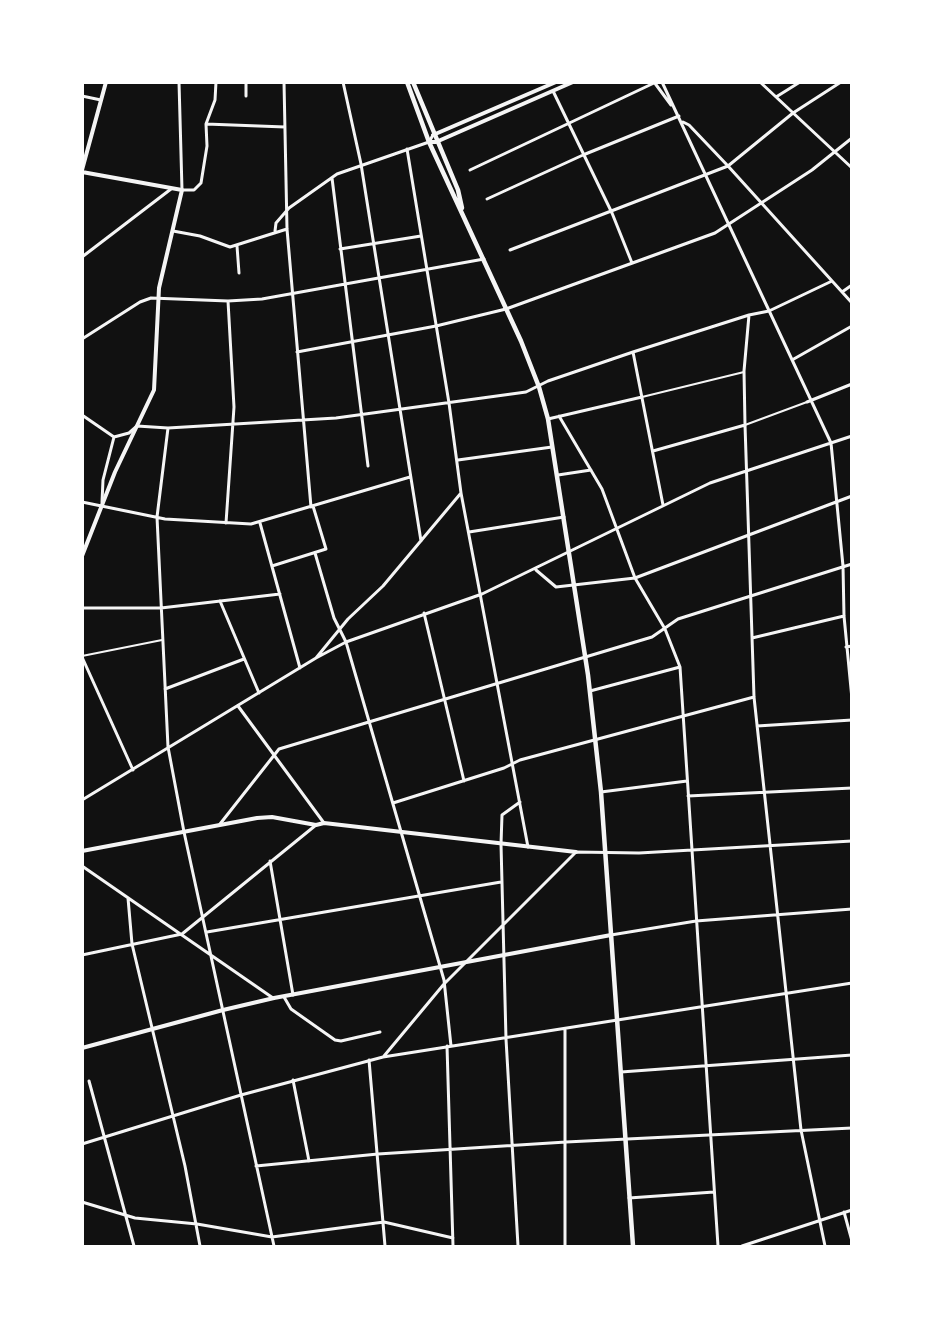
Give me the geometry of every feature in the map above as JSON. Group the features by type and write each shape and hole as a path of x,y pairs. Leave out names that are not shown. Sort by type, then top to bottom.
{"main road":[{"path":"407,82 429,142 455,200 463,210"},
{"path":"413,82 433,135 461,197 463,210 539,387 554,447 596,739 633,1246"}],"street":[{"path":"106,82 82,171 182,190 194,190 201,183 207,146 206,124 215,100 216,82"},
{"path":"82,556 102,504 154,390 160,281 182,190 179,82"},
{"path":"246,82 246,96"},
{"path":"272,566 326,549 312,506 303,420 287,229 289,208 284,82"},
{"path":"343,82 361,164 421,541"},
{"path":"429,142 433,135 556,82"},
{"path":"275,231 276,223 289,208 332,178 361,164 429,142 436,142 573,82"},
{"path":"662,82 683,122 809,401 831,443 843,566 846,647 852,699"},
{"path":"760,82 852,168"},
{"path":"776,97 800,82"},
{"path":"510,250 612,213 728,166 793,113 841,82"},
{"path":"470,170 654,83 676,110"},
{"path":"553,91 612,213 632,263"},
{"path":"82,96 102,100"},
{"path":"488,199 583,155 679,116"},
{"path":"683,122 689,125 728,166 852,303"},
{"path":"206,124 285,127"},
{"path":"297,351 436,326 506,309 715,233 812,170 852,138"},
{"path":"407,149 458,460 461,493 482,594 528,847"},
{"path":"332,178 350,342 368,466"},
{"path":"82,257 173,188"},
{"path":"173,231 209,239 224,247 237,246 275,231 287,229"},
{"path":"339,249 421,236"},
{"path":"237,246 239,273"},
{"path":"82,339 140,302 159,299 228,301 262,299 484,259"},
{"path":"82,415 114,437 129,433 137,426 168,428 303,420 360,415 526,392 548,381 633,352 748,315 769,311 832,281"},
{"path":"842,292 852,285"},
{"path":"226,523 233,423 228,301"},
{"path":"748,315 744,371 754,697 768,845 801,1130 825,1246"},
{"path":"792,360 852,326"},
{"path":"633,352 663,505"},
{"path":"548,419 744,371"},
{"path":"653,451 745,425 852,384"},
{"path":"560,416 591,470 617,526 635,578 664,628 680,667 718,1246"},
{"path":"168,428 157,517 168,747 184,832 274,1246"},
{"path":"82,800 346,642 482,594 536,570 617,526 710,483 852,436"},
{"path":"102,504 105,471 114,437"},
{"path":"458,460 554,447"},
{"path":"558,475 591,470"},
{"path":"82,502 102,504 157,517 226,523 260,523 410,477"},
{"path":"316,658 339,629 383,586 461,493"},
{"path":"536,570 552,586 573,586 635,578 852,496"},
{"path":"469,532 564,517"},
{"path":"260,523 300,668"},
{"path":"315,553 370,720 444,984 449,1046 453,1246"},
{"path":"219,825 279,749 652,637 678,619 852,564"},
{"path":"82,608 161,608 280,594"},
{"path":"220,601 259,693"},
{"path":"424,613 464,782"},
{"path":"752,638 844,616"},
{"path":"133,770 82,656 163,640"},
{"path":"846,647 852,646"},
{"path":"164,689 244,659"},
{"path":"590,691 680,667"},
{"path":"393,803 596,739 754,697"},
{"path":"238,706 324,823"},
{"path":"757,726 852,720"},
{"path":"601,792 687,781"},
{"path":"688,796 763,790 852,788"},
{"path":"518,1246 506,1039 501,844 502,815 520,802"},
{"path":"82,851 265,818 606,854 852,841"},
{"path":"82,955 182,934 316,825"},
{"path":"383,1057 444,984 576,852"},
{"path":"270,861 293,995"},
{"path":"82,866 274,998"},
{"path":"207,932 501,882"},
{"path":"128,898 132,944 173,1116 200,1246"},
{"path":"82,1048 274,998 611,935 696,921 852,909"},
{"path":"82,1144 241,1095 383,1057 566,1030 852,983"},
{"path":"284,997 291,1009 335,1040 341,1041 380,1032"},
{"path":"565,1246 566,1030"},
{"path":"621,1072 852,1055"},
{"path":"369,1060 386,1246"},
{"path":"293,1080 309,1161"},
{"path":"89,1081 134,1246"},
{"path":"256,1166 378,1154 566,1142 852,1128"},
{"path":"629,1198 714,1192"},
{"path":"82,1202 126,1216 197,1224 272,1237 384,1222 453,1238"},
{"path":"742,1246 852,1210"},
{"path":"844,1212 852,1241"}]}
